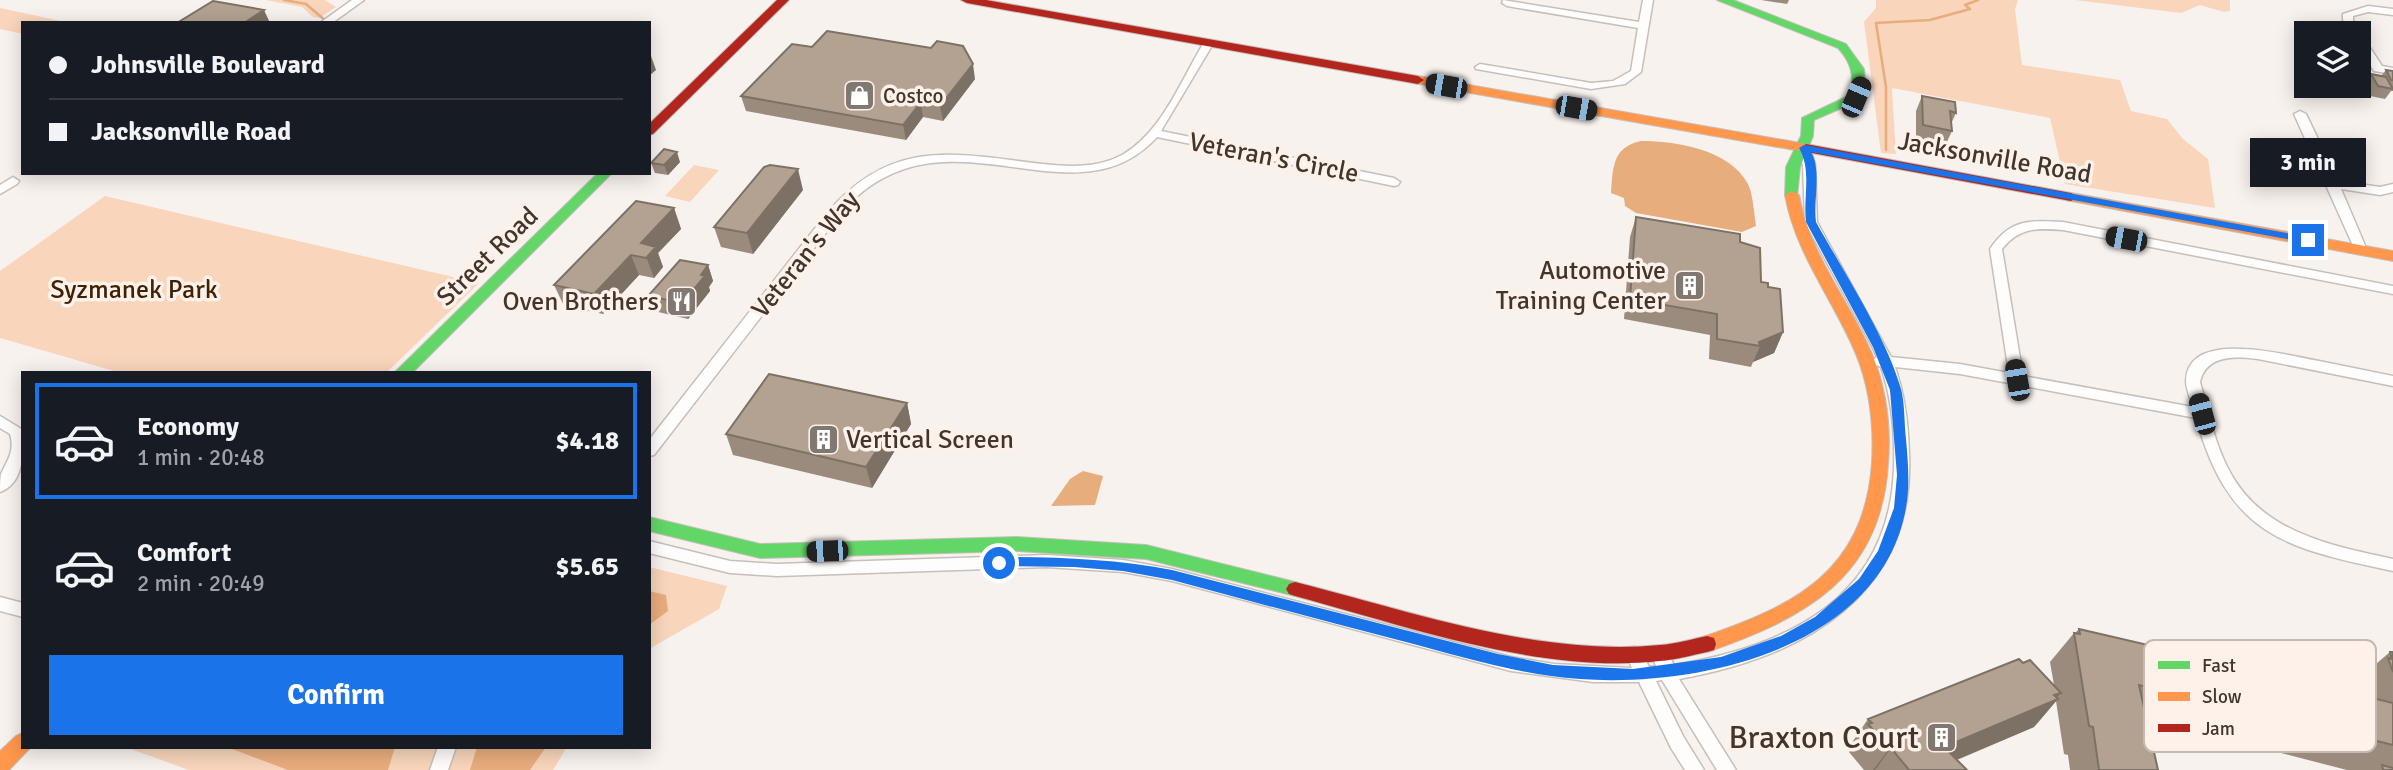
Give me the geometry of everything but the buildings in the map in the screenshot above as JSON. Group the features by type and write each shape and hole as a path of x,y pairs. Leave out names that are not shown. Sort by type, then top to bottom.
{"main road":[{"path":"651,129 779,5 792,0"},
{"name":"Jacksonville Road","path":"967,0 1804,148 2393,256"},
{"path":"651,524 760,551 800,552 1043,543 1114,548 1213,567 1504,642 1603,656 1659,653 1710,644 1776,620 1820,592 1856,552 1877,504 1881,472 1878,404 1865,360 1800,232 1792,202 1795,159 1804,148 1809,132 1808,118 1856,97 1862,82 1860,68 1842,46 1723,0"},
{"name":"Street Road","path":"404,371 604,175"},
{"path":"0,765 21,745"}],"street":[{"path":"327,21 359,0"},
{"path":"1480,66 1591,86 1610,86 1628,80 1636,72 1648,0"},
{"path":"1507,1 1644,26"},
{"path":"2349,21 2348,14 2368,9 2393,12"},
{"name":"Veteran's Way","path":"651,448 853,192 866,181 905,164 945,158 976,158 1047,170 1092,167 1128,155 1154,133 1208,44"},
{"path":"2371,58 2378,69 2393,71"},
{"path":"2300,114 2361,250"},
{"name":"Veteran's Circle","path":"1154,133 1394,182"},
{"path":"651,548 718,565 777,570 1047,561 1123,566 1172,575 1507,662 1565,672 1667,672 1744,657 1803,632 1836,609 1863,583 1891,539 1902,491 1899,406 1885,362 1811,222 1811,160 1804,148"},
{"path":"0,190 13,181"},
{"path":"2333,184 2379,191 2393,188"},
{"path":"2017,380 1996,249 2004,235 2025,226 2063,226 2393,290"},
{"path":"2391,384 2258,354 2228,353 2205,361 2195,370 2193,382 2225,477 2247,507 2295,538 2338,553 2393,565"},
{"path":"1865,360 1960,369 2202,414"},
{"path":"0,421 16,431 21,448 15,466 0,486"},
{"path":"0,604 21,609"},
{"path":"1659,653 1706,740 1727,770"},
{"path":"1634,654 1677,742 1695,770"},
{"path":"439,770 446,749"}],"green space":[{"path":"266,0 325,0 336,7 319,18 313,17 302,7"},
{"path":"1876,0 2018,0 2015,9 2022,65 2120,80 2131,111 2167,119 2183,139 2208,159 2215,208 2065,184 2050,118 1892,88 1896,154 1881,153 1864,22 1876,8"},
{"path":"2075,0 2230,0 2230,11 2224,12 2200,5 2181,13"},
{"path":"0,8 61,21 21,21 21,34 0,29"},
{"path":"694,165 719,170 690,202 665,196"},
{"name":"Syzmanek Park","path":"105,196 479,283 388,371 114,371 0,338 0,271"},
{"path":"651,567 727,586 719,609 651,648"},
{"path":"131,749 566,749 553,770 189,770"}],"shaded area":[{"path":"1641,141 1685,145 1715,155 1728,163 1748,184 1756,226 1742,232 1636,213 1625,206 1624,198 1611,193 1614,167 1624,148"},
{"path":"1083,471 1103,476 1095,505 1051,506 1070,479"},
{"path":"651,591 666,595 668,611 651,624"},
{"path":"232,749 394,749 388,770 288,770"},
{"path":"476,749 545,749 530,770 470,770"}],"waterway":[{"path":"284,0 306,4 326,21"},
{"path":"1886,150 1886,87 1876,23 1930,20 1970,9 1965,5 1978,0"}],"traffic: fast":[{"path":"1723,0 1842,46 1858,69 1856,97 1808,118 1807,136 1793,167 1792,195"},
{"path":"404,371 604,175"},
{"path":"651,524 760,551 1017,544 1146,552 1295,589"}],"traffic: slow":[{"path":"1418,80 1806,148"},
{"path":"1707,644 1777,616 1807,599 1833,578 1853,553 1869,524 1878,489 1881,436 1872,377 1855,334 1803,238 1792,195"},
{"path":"2071,197 2393,256"},
{"path":"0,765 21,744"}],"traffic: jam":[{"path":"651,129 783,0"},
{"path":"967,0 1418,80"},
{"path":"1806,148 2071,197"},
{"path":"1295,589 1446,629 1556,650 1610,655 1661,653 1707,644"}],"place":[{"name":"Costco","path":"860,96"},
{"name":"Automotive Training Center","path":"1689,285"},
{"name":"Oven Brothers","path":"682,301"},
{"name":"Vertical Screen","path":"823,439"},
{"name":"Braxton Court","path":"1942,737"}],"route":[{"path":"999,563 1074,562 1123,566 1172,575 1498,660 1553,671 1633,675 1721,663 1786,640 1803,632 1836,609 1863,583 1883,554 1891,539 1900,508 1903,475 1896,390 1879,347 1811,222 1811,160 1804,148 2308,240"}]}
